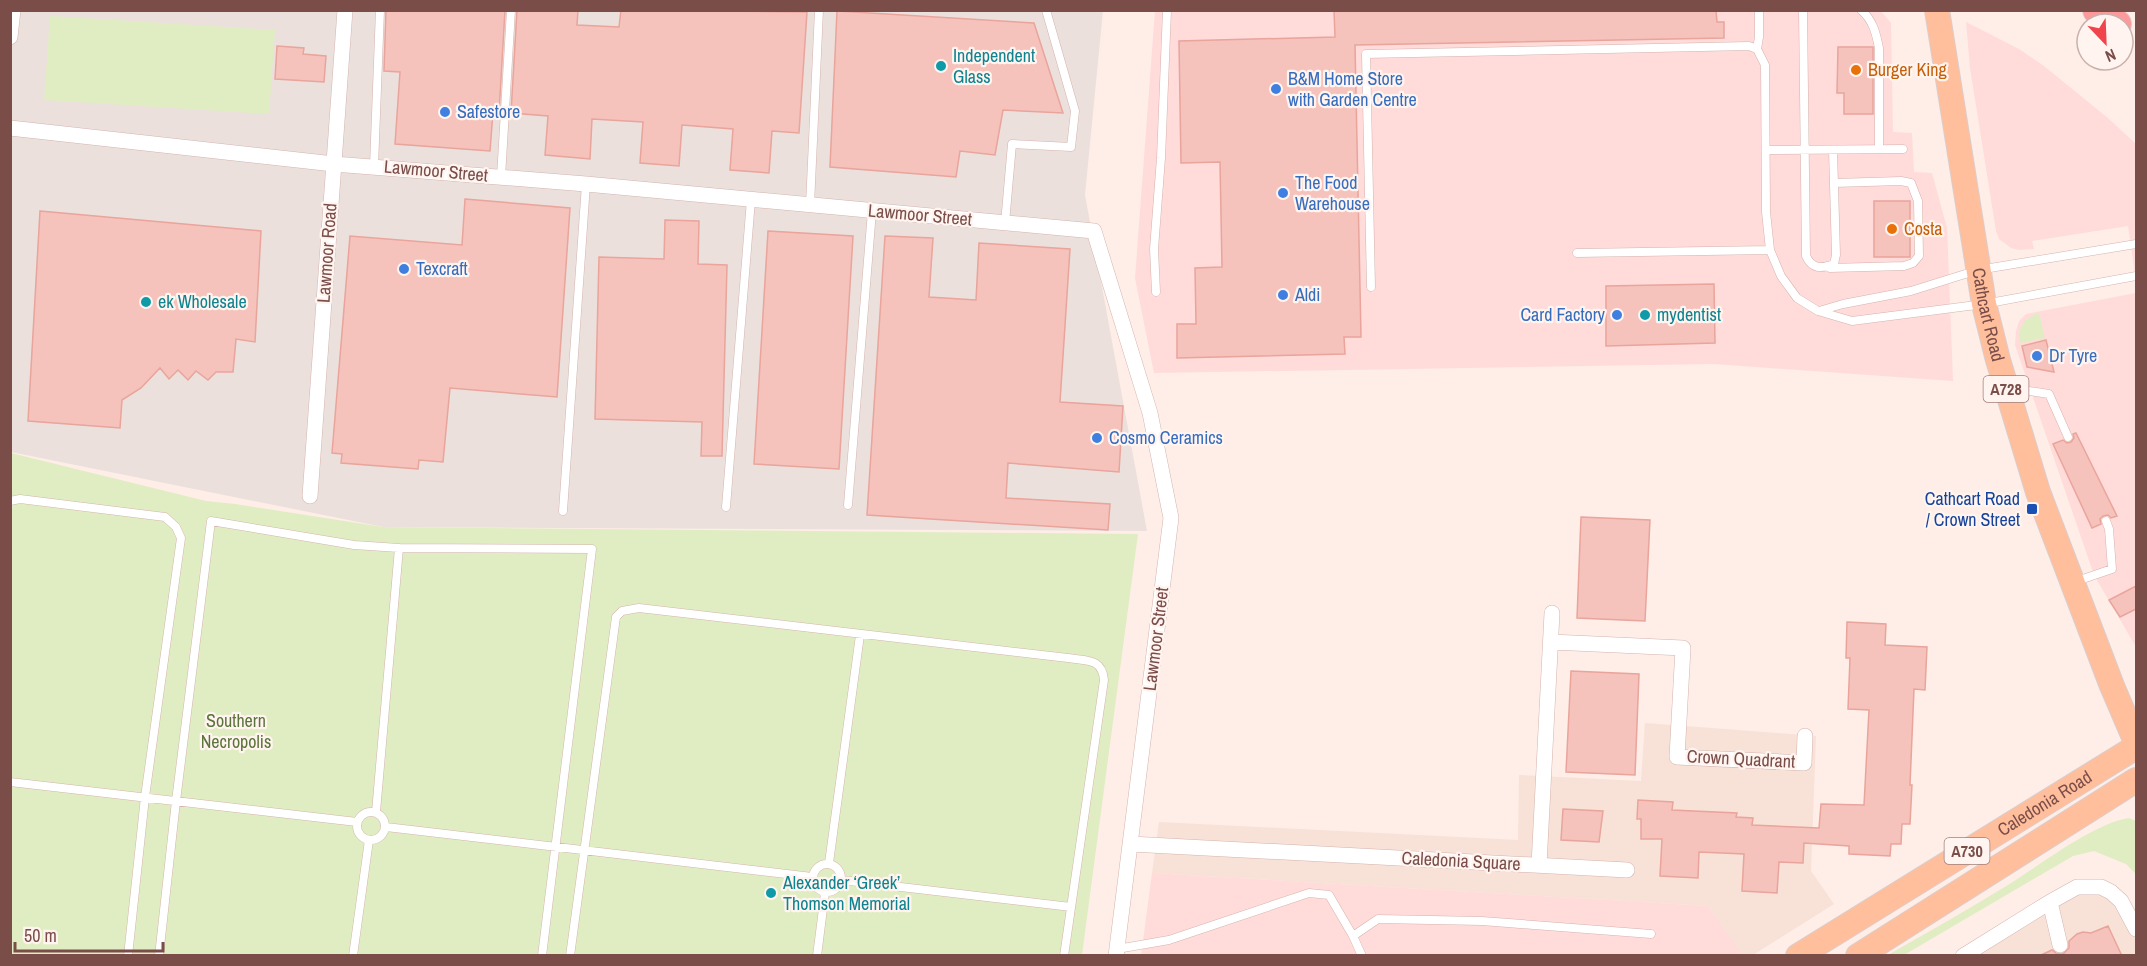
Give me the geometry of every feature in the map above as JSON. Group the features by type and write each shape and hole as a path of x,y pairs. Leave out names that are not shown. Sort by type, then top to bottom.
{"main road":[{"name":"Cathcart Road","path":"1937,15 1984,304 2005,387 2038,492 2112,686 2136,742"},
{"name":"Caledonia Road","path":"1798,956 2136,747"},
{"name":"Caledonia Road","path":"1858,956 2136,780"}],"street":[{"path":"10,37 13,10"},
{"name":"Lawmoor Road","path":"310,496 334,164 340,11"},
{"name":"Lawmoor Street","path":"10,128 334,164 586,184 1094,231 1150,414 1171,518 1116,952"},
{"name":"Caledonia Square","path":"1130,844 1539,865 1552,613"},
{"name":"Crown Quadrant","path":"1551,642 1683,648 1677,756 1804,763 1805,736"},
{"path":"1539,865 1627,870"},
{"path":"1963,956 2077,887 2101,887 2121,901 2136,929"},
{"path":"2050,902 2060,945"}],"lane":[{"path":"374,166 380,10"},
{"path":"501,177 511,10"},
{"path":"810,205 819,10"},
{"path":"1005,223 1012,144 1071,147 1075,111 1046,10"},
{"path":"1156,292 1155,249 1167,10"},
{"path":"1759,10 1757,49 1765,64 1766,212 1770,250 1781,276 1797,298 1818,311 1852,321 1984,304 2136,276"},
{"path":"1803,10 1806,256 1809,263 1815,267 1825,268 1904,266 1912,263 1919,255 1918,201 1911,183 1834,183"},
{"path":"1861,10 1869,17 1879,48 1879,149"},
{"path":"1371,287 1366,54 1749,46 1757,49"},
{"path":"1766,150 1903,149"},
{"path":"1825,268 1833,264 1836,255 1833,150"},
{"path":"563,511 586,184"},
{"path":"726,507 751,200"},
{"path":"848,505 872,211"},
{"path":"1818,311 1911,291 1978,270 2136,244"},
{"path":"1577,253 1770,250"},
{"path":"2005,387 2049,394 2068,437"},
{"path":"10,501 20,499 165,517 176,526 181,538 145,797 128,956"},
{"path":"159,956 211,521 354,545 399,548 592,549 542,956"},
{"path":"2072,583 2112,569 2109,529 2106,521"},
{"path":"376,812 399,548"},
{"path":"570,956 616,617 622,611 639,608 1068,658 1092,661 1099,665 1103,670 1104,680 1064,956"},
{"path":"829,863 860,635"},
{"path":"10,782 357,822"},
{"path":"376,812 384,818 386,828 380,838 369,840 360,835 357,822 361,815 376,812"},
{"path":"386,828 812,877"},
{"path":"353,956 369,840"},
{"path":"829,863 839,871 841,880 835,890 825,892 816,888 812,877 816,868 829,863"},
{"path":"841,880 1071,907"},
{"path":"817,956 825,892"},
{"path":"1116,952 1169,940 1309,893 1329,895 1362,956"},
{"path":"1353,936 1378,919 1482,921 1651,934"}],"shaded area":[{"path":"1880,10 1891,23 1893,132 1912,133 1914,172 1932,173 1947,228 1953,381 1714,364 1154,373 1135,278 1155,11"},
{"path":"10,11 1103,11 1085,195 1147,531 383,527 11,452"},
{"path":"1966,22 2019,49 2044,66 2136,144 2136,281 2128,226 2032,241 2034,249 2011,248 1999,239 1970,68"},
{"path":"2136,293 2136,647 2094,575 2015,345 2019,321 2026,314"},
{"path":"1645,723 1816,736 1811,871 1834,904 1753,955 1742,956 1708,906 1152,873 1159,822 1518,840 1519,775 1641,781"},
{"path":"1152,873 1708,906 1742,955 1141,956"},
{"path":"2101,887 2136,929 2136,955 1963,956 2050,902"}],"green space":[{"path":"50,16 275,30 269,114 44,100"},
{"path":"2039,313 2045,338 2020,343 2023,324"},
{"name":"Southern Necropolis","path":"11,453 206,501 383,527 1138,534 1082,955 11,956"},
{"path":"2129,818 2136,821 2136,874 2126,864 2094,851 2073,856 1904,955 1888,955 2008,885 2084,836 2115,821"}],"building":[{"name":"Safestore","path":"386,10 505,10 499,113 493,112 490,151 395,144 400,72 384,71"},
{"path":"517,10 578,10 577,25 619,27 621,10 807,12 799,133 772,131 769,173 730,170 733,129 682,125 679,166 640,163 643,122 592,119 590,159 545,155 548,116 511,113"},
{"path":"1334,10 1716,10 1717,22 1724,22 1724,38 1355,45 1361,337 1344,337 1345,354 1177,358 1177,324 1196,324 1195,268 1222,267 1220,162 1181,163 1179,41 1335,37"},
{"name":"Independent Glass","path":"837,11 1034,23 1063,113 1003,110 995,155 960,151 956,177 830,167"},
{"path":"277,46 304,48 303,54 326,56 324,82 275,79"},
{"name":"Burger King","path":"1838,47 1873,47 1873,114 1844,114 1844,93 1837,93"},
{"path":"465,199 570,208 557,397 450,388 443,462 419,460 418,469 341,463 342,454 332,453 350,236 462,245"},
{"name":"Costa","path":"1874,201 1910,201 1910,257 1874,257"},
{"name":"ek Wholesale","path":"40,211 261,231 255,342 236,339 233,372 216,372 208,380 196,371 188,380 178,370 169,379 160,368 141,388 122,400 120,428 28,421"},
{"path":"665,220 699,221 698,264 727,265 722,456 701,456 702,422 595,419 599,257 664,259"},
{"path":"768,231 853,236 839,469 754,464"},
{"path":"885,236 933,238 929,297 976,300 979,243 1070,249 1060,402 1123,406 1119,472 1008,463 1006,498 1110,504 1108,530 867,515"},
{"path":"1714,284 1715,343 1606,346 1606,286"},
{"name":"Dr Tyre","path":"2046,340 2054,372 2027,367 2022,346"},
{"path":"2076,433 2117,516 2111,518 2108,515 2103,516 2100,519 2101,524 2092,528 2053,444 2063,440 2067,443 2071,442 2074,438 2073,434"},
{"path":"1581,517 1650,520 1645,621 1577,618"},
{"path":"2136,586 2136,609 2120,617 2109,600"},
{"path":"1847,622 1886,624 1885,645 1927,647 1925,690 1914,689 1910,824 1902,824 1901,844 1891,844 1890,856 1849,854 1849,846 1804,843 1803,863 1779,862 1777,893 1742,891 1744,854 1699,852 1698,878 1660,876 1662,839 1641,839 1641,819 1637,819 1638,800 1673,802 1672,810 1737,813 1736,817 1753,818 1752,825 1819,828 1821,804 1864,805 1869,710 1848,709 1850,658 1846,658"},
{"path":"1571,671 1639,674 1635,775 1566,772"},
{"path":"1563,809 1603,811 1599,842 1561,840"},
{"path":"2108,926 2122,956 2039,956 2052,950 2057,954 2063,954 2069,948 2069,941 2077,934 2091,933"}],"place":[{"name":"Independent Glass","path":"941,66"},
{"name":"Burger King","path":"1856,70"},
{"name":"B&M Home Store with Garden Centre","path":"1276,89"},
{"name":"Safestore","path":"445,112"},
{"name":"The Food Warehouse","path":"1283,193"},
{"name":"Costa","path":"1892,229"},
{"name":"Texcraft","path":"404,269"},
{"name":"Aldi","path":"1283,295"},
{"name":"ek Wholesale","path":"146,302"},
{"name":"Card Factory","path":"1617,315"},
{"name":"mydentist","path":"1645,315"},
{"name":"Dr Tyre","path":"2037,356"},
{"name":"Cosmo Ceramics","path":"1097,438"},
{"name":"Cathcart Road / Crown Street","path":"2032,509"},
{"name":"Alexander ‘Greek’ Thomson Memorial","path":"771,893"}]}
